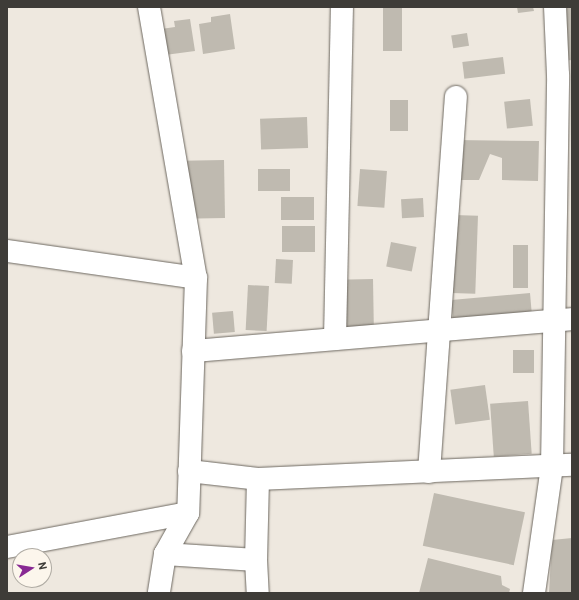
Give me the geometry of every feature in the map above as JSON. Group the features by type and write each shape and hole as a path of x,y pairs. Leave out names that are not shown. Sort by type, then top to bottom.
{"street":[{"path":"149,7 196,278 188,513 165,554 159,593"},
{"path":"335,339 342,7"},
{"path":"534,593 562,466 565,65 555,7"},
{"path":"429,472 456,97"},
{"path":"7,251 196,278"},
{"path":"193,351 563,319"},
{"path":"189,471 258,479 562,466"},
{"path":"258,479 256,560 258,593"},
{"path":"7,547 188,513"},
{"path":"165,554 256,560"}],"building":[{"path":"383,7 402,7 402,51 383,51"},
{"path":"517,7 533,7 534,11 518,13"},
{"path":"560,7 572,7 572,60 562,61"},
{"path":"230,14 235,49 203,54 199,24 211,22 211,17"},
{"path":"190,19 195,51 165,55 161,29 175,27 174,21"},
{"path":"467,33 469,46 453,48 451,36"},
{"path":"503,57 505,74 464,79 462,62"},
{"path":"530,99 533,126 507,129 504,102"},
{"path":"390,100 408,100 408,131 390,131"},
{"path":"307,117 308,148 261,150 260,119"},
{"path":"455,140 539,141 538,181 502,180 502,158 490,154 479,180 455,180"},
{"path":"224,160 225,218 184,219 183,161"},
{"path":"258,169 290,169 290,191 258,191"},
{"path":"360,169 387,171 384,208 357,206"},
{"path":"281,197 314,197 314,220 281,220"},
{"path":"423,198 424,217 402,218 401,199"},
{"path":"454,215 478,216 475,294 451,293"},
{"path":"282,226 315,226 315,252 282,252"},
{"path":"391,242 417,247 412,272 386,267"},
{"path":"513,245 528,245 528,288 513,288"},
{"path":"276,259 293,260 292,284 275,283"},
{"path":"373,279 374,329 338,330 337,280"},
{"path":"248,285 269,286 267,331 246,330"},
{"path":"530,293 532,317 453,324 451,300"},
{"path":"233,311 235,332 214,334 212,313"},
{"path":"513,350 534,350 534,373 513,373"},
{"path":"485,385 490,420 455,425 450,390"},
{"path":"528,401 532,454 494,457 490,404"},
{"path":"434,493 525,512 514,565 423,546"},
{"path":"572,538 572,593 549,593 552,540"},
{"path":"428,558 501,576 502,585 510,589 509,593 419,593"}]}
